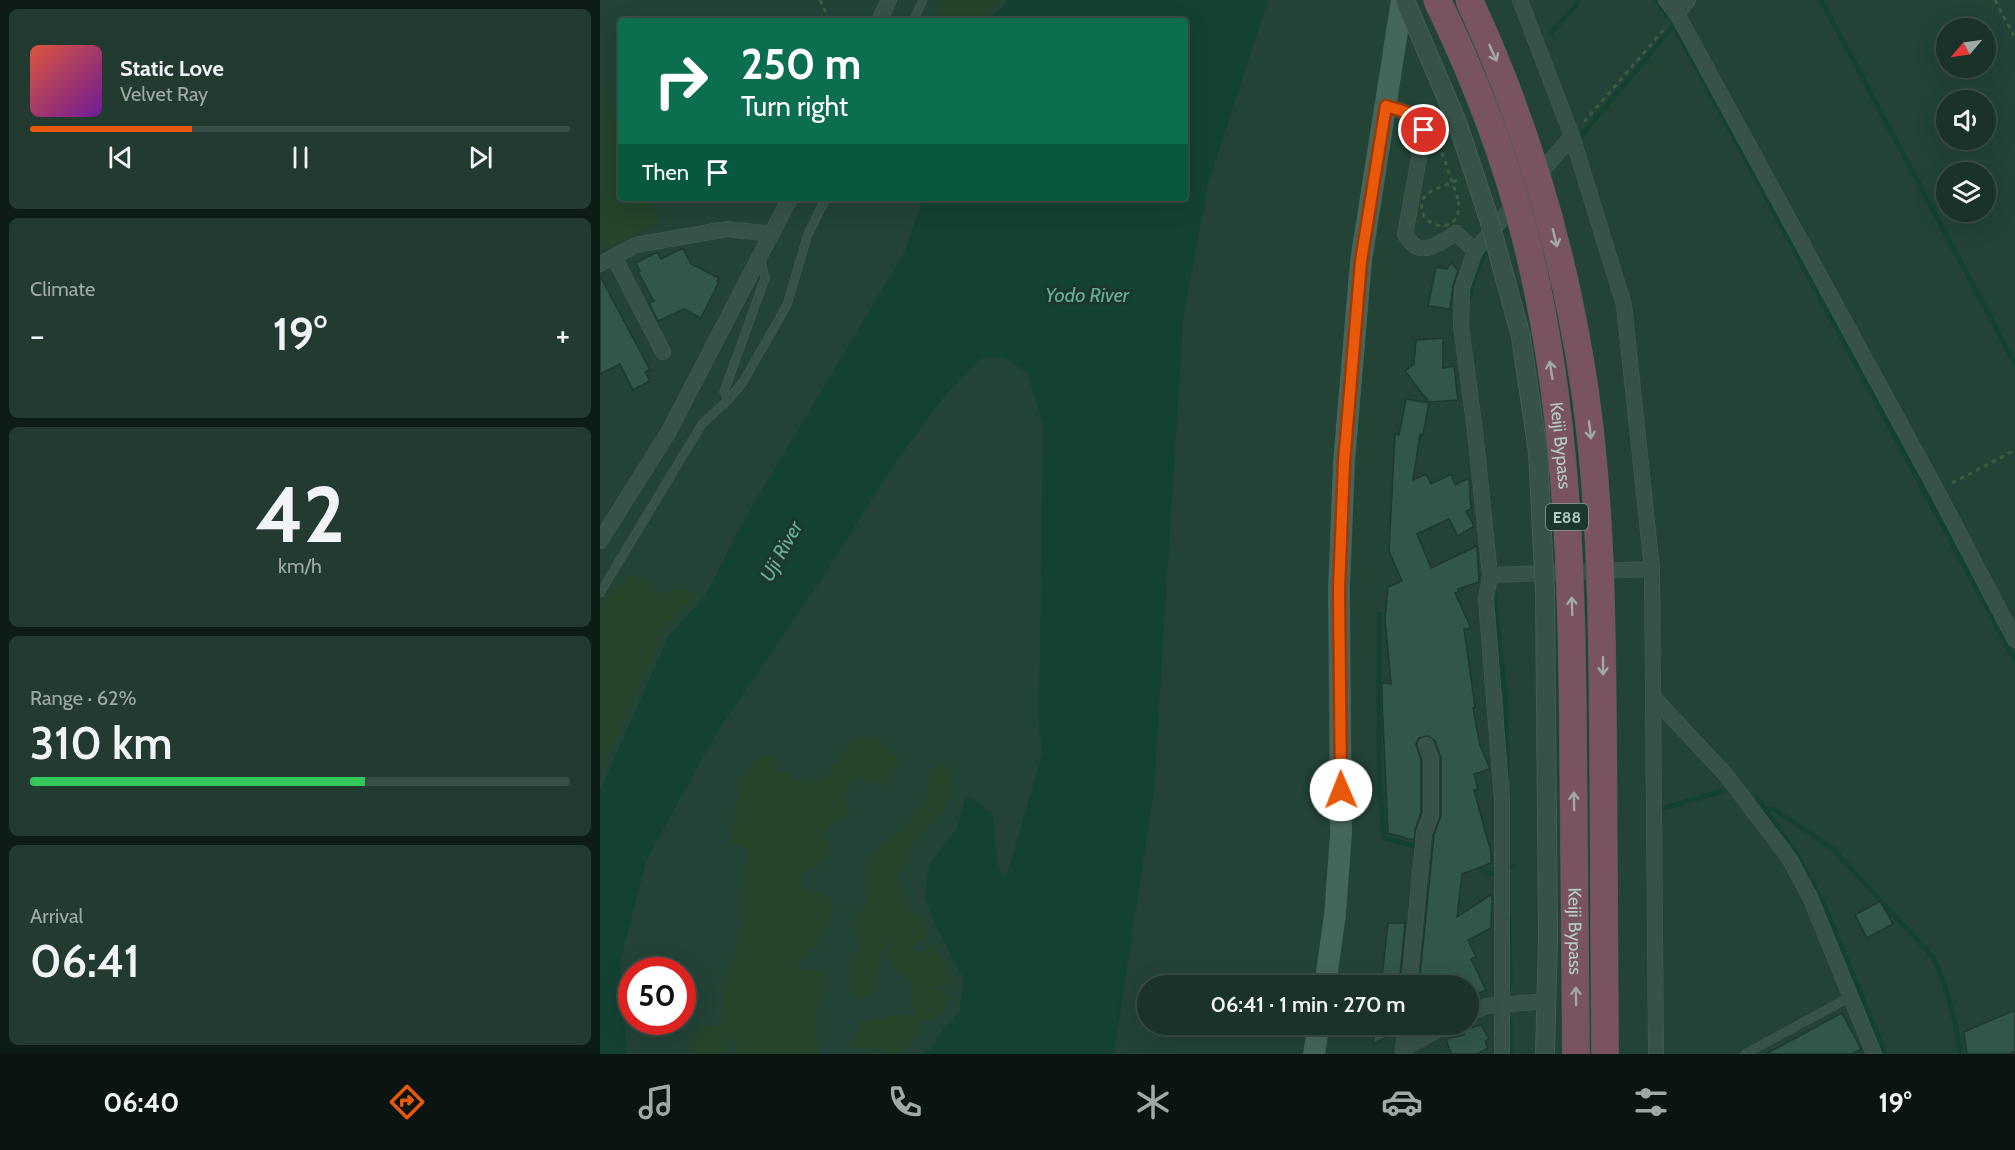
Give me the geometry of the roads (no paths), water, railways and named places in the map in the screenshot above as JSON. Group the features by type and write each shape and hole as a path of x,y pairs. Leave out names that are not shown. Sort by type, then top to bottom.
{"highway":[{"name":"Keiji Bypass","path":"1437,0 1474,79 1503,160 1527,243 1540,303 1563,458 1572,621 1576,1054"},
{"name":"Keiji Bypass","path":"1469,0 1514,105 1549,213 1568,292 1585,392 1599,534 1602,620 1605,1054"}],"main road":[{"path":"1327,975 1335,915 1341,834 1339,589 1344,462 1361,261 1403,0"},
{"path":"1314,1054 1317,1035"}],"street":[{"path":"881,18 890,0"},
{"path":"1403,0 1457,122 1489,219 1521,337 1538,452 1545,592 1548,1001 1545,1054"},
{"path":"1520,0 1572,136 1624,305 1652,569 1656,1054"},
{"path":"1666,0 1677,14 1937,491 2015,640"},
{"path":"1677,14 1688,0"},
{"path":"1386,106 1412,114 1420,121 1424,130 1405,235 1414,246 1422,249 1433,246 1456,233 1475,251"},
{"path":"1502,1054 1502,799 1486,599 1490,575 1461,326 1462,289 1475,251 1572,136"},
{"path":"600,541 668,433 788,201"},
{"path":"600,264 636,245 727,229 772,234"},
{"path":"614,257 663,352"},
{"path":"1490,575 1652,569"},
{"path":"1654,698 1726,775 1789,858 1810,897 1874,1054"},
{"path":"1410,975 1424,833 1431,815 1431,758 1426,745"},
{"path":"1479,1009 1502,1004 1548,1001"},
{"path":"1547,1024 1551,1054"},
{"path":"1403,1052 1405,1035"},
{"path":"1403,1052 1430,1035"}],"lane":[{"path":"914,18 923,0"},
{"path":"600,592 702,424 728,400 743,382 787,305 808,234 824,201"},
{"path":"728,400 724,392 765,278 760,257"},
{"path":"1744,1054 1851,997"}],"water":[{"name":"Yodo River","path":"1007,0 1268,0 1208,184 1183,320 1154,791 1114,1054 922,1054 931,1049 940,1033 959,1012 964,980 925,899 929,865 957,828 966,795 992,812 997,854 1003,878 1008,872 1042,754 1039,726 1043,425 1027,372 1002,357 981,358 944,397 894,464 828,569 714,737 646,861 622,957 618,957 618,1035 626,1035 627,1054 600,1054 600,791 668,637 705,596 745,518 904,253 922,201 1188,201 1188,18 990,18 1004,6"}],"waterway":[{"path":"1551,33 1578,0"},
{"path":"1657,0 1667,15"},
{"path":"1821,0 2015,364"},
{"path":"1577,141 1675,24"},
{"path":"1674,26 2015,660"},
{"path":"1498,239 1512,220"},
{"path":"1469,297 1480,261 1492,246"},
{"path":"1494,592 1506,703 1507,778"},
{"path":"1379,614 1379,776 1384,838 1415,846"},
{"path":"1665,808 1722,791"},
{"path":"1758,799 1796,853 1824,904 1885,1054"},
{"path":"1765,809 1774,809 1833,849 1932,956 1947,991 1961,1054"},
{"path":"1478,862 1483,872 1493,874 1514,866"},
{"path":"1509,917 1510,987"},
{"path":"1510,1020 1510,1054"}],"water label":[{"name":"Uji River","path":"781,551"}]}
